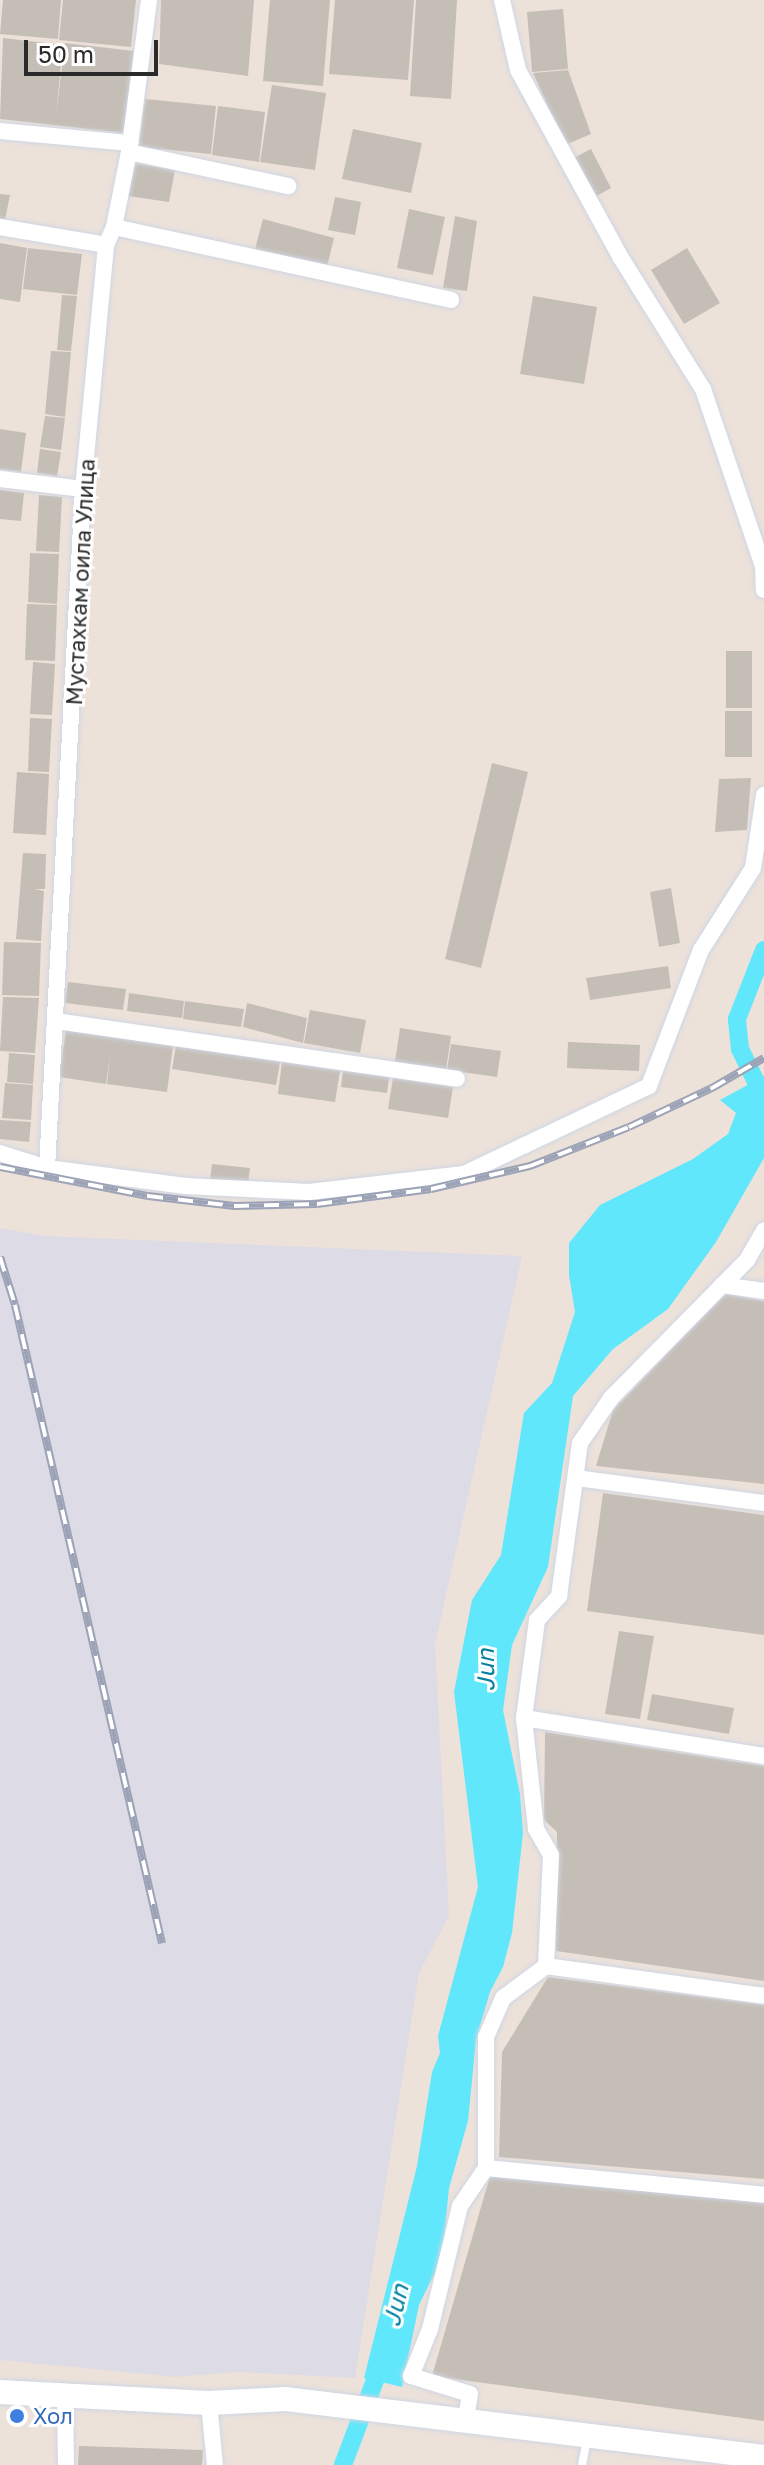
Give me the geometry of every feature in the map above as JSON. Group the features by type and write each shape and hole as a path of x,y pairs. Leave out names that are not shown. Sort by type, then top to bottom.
{"main road":[{"path":"0,2392 209,2403 286,2399 764,2457"}],"street":[{"name":"Мустахкам оила Улица","path":"47,1168 83,489 106,245 114,227 130,148 149,0"},
{"path":"502,0 518,70 621,258 703,389 763,566 764,590"},
{"path":"0,131 130,148 288,186"},
{"path":"0,227 106,245"},
{"path":"114,227 451,300"},
{"path":"0,479 83,489"},
{"path":"0,1153 47,1168 186,1186 309,1192 464,1174 649,1086 701,950 753,868 764,795"},
{"path":"56,1021 457,1079"},
{"path":"546,1966 551,1855 536,1829 524,1718 537,1620 559,1596 580,1443 611,1398 747,1260 764,1230"},
{"path":"722,1285 764,1291"},
{"path":"576,1478 764,1503"},
{"path":"524,1718 764,1756"},
{"path":"466,2419 470,2394 411,2376 430,2329 460,2206 486,2168 486,2037 503,1998 546,1966 764,1996"},
{"path":"486,2168 764,2195"},
{"path":"65,2395 66,2465"},
{"path":"209,2403 215,2465"}],"lane":[{"path":"582,2465 588,2435"}],"shaded area":[{"path":"0,1228 45,1236 522,1256 435,1644 449,1916 419,1973 355,2378 239,2372 175,2377 0,2360"}],"water":[{"path":"764,1076 764,1158 716,1242 668,1309 613,1349 573,1396 548,1567 512,1645 503,1710 520,1794 523,1833 512,1933 476,2040 468,2121 449,2188 442,2258 419,2305 402,2387 364,2378 417,2166 432,2072 440,2053 438,2036 478,1887 454,1692 472,1600 501,1555 524,1413 552,1383 575,1312 569,1275 569,1243 600,1205 693,1159 728,1134 736,1113 720,1100"}],"building":[{"path":"3,0 61,0 58,39 0,34"},
{"path":"63,0 136,0 131,47 59,40"},
{"path":"161,0 254,0 248,76 159,64"},
{"path":"270,0 330,0 323,86 263,81"},
{"path":"335,0 414,0 408,80 329,74"},
{"path":"416,0 457,0 451,99 410,96"},
{"path":"563,9 568,69 532,72 527,12"},
{"path":"3,38 63,45 56,116 65,43 134,51 124,133 0,119"},
{"path":"568,70 591,134 565,145 533,73"},
{"path":"272,85 326,93 315,170 260,162"},
{"path":"145,99 216,106 211,154 139,147"},
{"path":"218,106 265,112 259,162 212,155"},
{"path":"353,129 422,143 411,193 342,179"},
{"path":"591,149 611,188 593,198 572,159"},
{"path":"133,163 175,170 169,202 128,196"},
{"path":"0,194 10,195 5,220 0,219"},
{"path":"335,197 361,202 355,235 328,230"},
{"path":"409,209 445,217 433,275 397,268"},
{"path":"455,216 477,221 467,291 443,288"},
{"path":"263,219 334,238 326,271 254,253"},
{"path":"0,243 27,248 20,302 0,299"},
{"path":"28,248 82,254 77,295 23,289"},
{"path":"687,248 720,303 684,324 651,270"},
{"path":"62,295 77,296 71,351 57,350"},
{"path":"533,296 597,307 584,384 520,374"},
{"path":"51,351 71,352 65,417 45,414"},
{"path":"45,416 65,418 61,450 40,447"},
{"path":"0,429 26,433 21,472 0,469"},
{"path":"40,449 61,452 57,476 37,473"},
{"path":"0,490 24,493 21,521 0,519"},
{"path":"39,495 62,497 59,552 36,551"},
{"path":"30,553 59,554 57,604 28,602"},
{"path":"27,604 57,605 55,661 25,660"},
{"path":"726,651 752,651 752,708 726,708"},
{"path":"33,662 55,664 52,715 30,714"},
{"path":"725,711 752,711 752,757 725,757"},
{"path":"30,718 52,719 49,772 28,771"},
{"path":"492,763 528,772 481,968 445,959"},
{"path":"17,772 49,774 46,835 13,833"},
{"path":"751,778 747,830 715,832 719,779"},
{"path":"23,853 46,854 45,889 34,889 44,891 41,941 16,939"},
{"path":"671,888 680,943 659,947 650,892"},
{"path":"4,942 41,943 39,996 2,995"},
{"path":"668,966 671,988 590,1000 586,978"},
{"path":"68,982 126,989 123,1010 65,1003"},
{"path":"129,993 184,1001 182,1018 127,1011"},
{"path":"3,997 39,998 35,1053 0,1051"},
{"path":"185,1001 244,1009 241,1027 183,1019"},
{"path":"247,1003 307,1018 303,1043 243,1027"},
{"path":"310,1010 366,1020 360,1053 304,1043"},
{"path":"400,1028 451,1036 446,1070 395,1062"},
{"path":"66,1030 173,1046 167,1092 107,1084 110,1056 106,1084 59,1077"},
{"path":"568,1042 640,1045 639,1071 567,1068"},
{"path":"451,1044 501,1051 497,1077 447,1070"},
{"path":"176,1046 280,1062 276,1085 172,1069"},
{"path":"9,1053 35,1055 33,1084 7,1082"},
{"path":"282,1062 340,1071 335,1102 278,1094"},
{"path":"343,1071 389,1077 387,1093 341,1087"},
{"path":"393,1078 453,1087 448,1118 388,1109"},
{"path":"5,1083 33,1085 31,1120 2,1118"},
{"path":"0,1120 31,1122 29,1142 0,1139"},
{"path":"212,1164 250,1168 248,1183 210,1180"},
{"path":"725,1294 764,1301 764,1484 596,1466 613,1410"},
{"path":"603,1493 764,1515 764,1635 587,1611"},
{"path":"619,1631 654,1636 640,1719 605,1714"},
{"path":"652,1694 734,1708 729,1734 647,1720"},
{"path":"545,1732 764,1766 764,1981 556,1951 557,1832 544,1820"},
{"path":"548,1977 764,2005 764,2179 499,2157 502,2052"},
{"path":"490,2176 764,2203 764,2421 432,2376"},
{"path":"79,2446 203,2450 202,2465 78,2465"}],"waterway":[{"name":"Jun","path":"759,1104 760,1090 740,1049 737,1019 764,950"},
{"name":"Jun","path":"343,2465 383,2359"}],"railway":[{"path":"0,1167 148,1196 234,1206 317,1204 431,1189 530,1166 629,1127 712,1088 764,1058"},
{"path":"0,1257 15,1305 162,1943"}],"place":[{"name":"Хол","path":"17,2416"}]}
